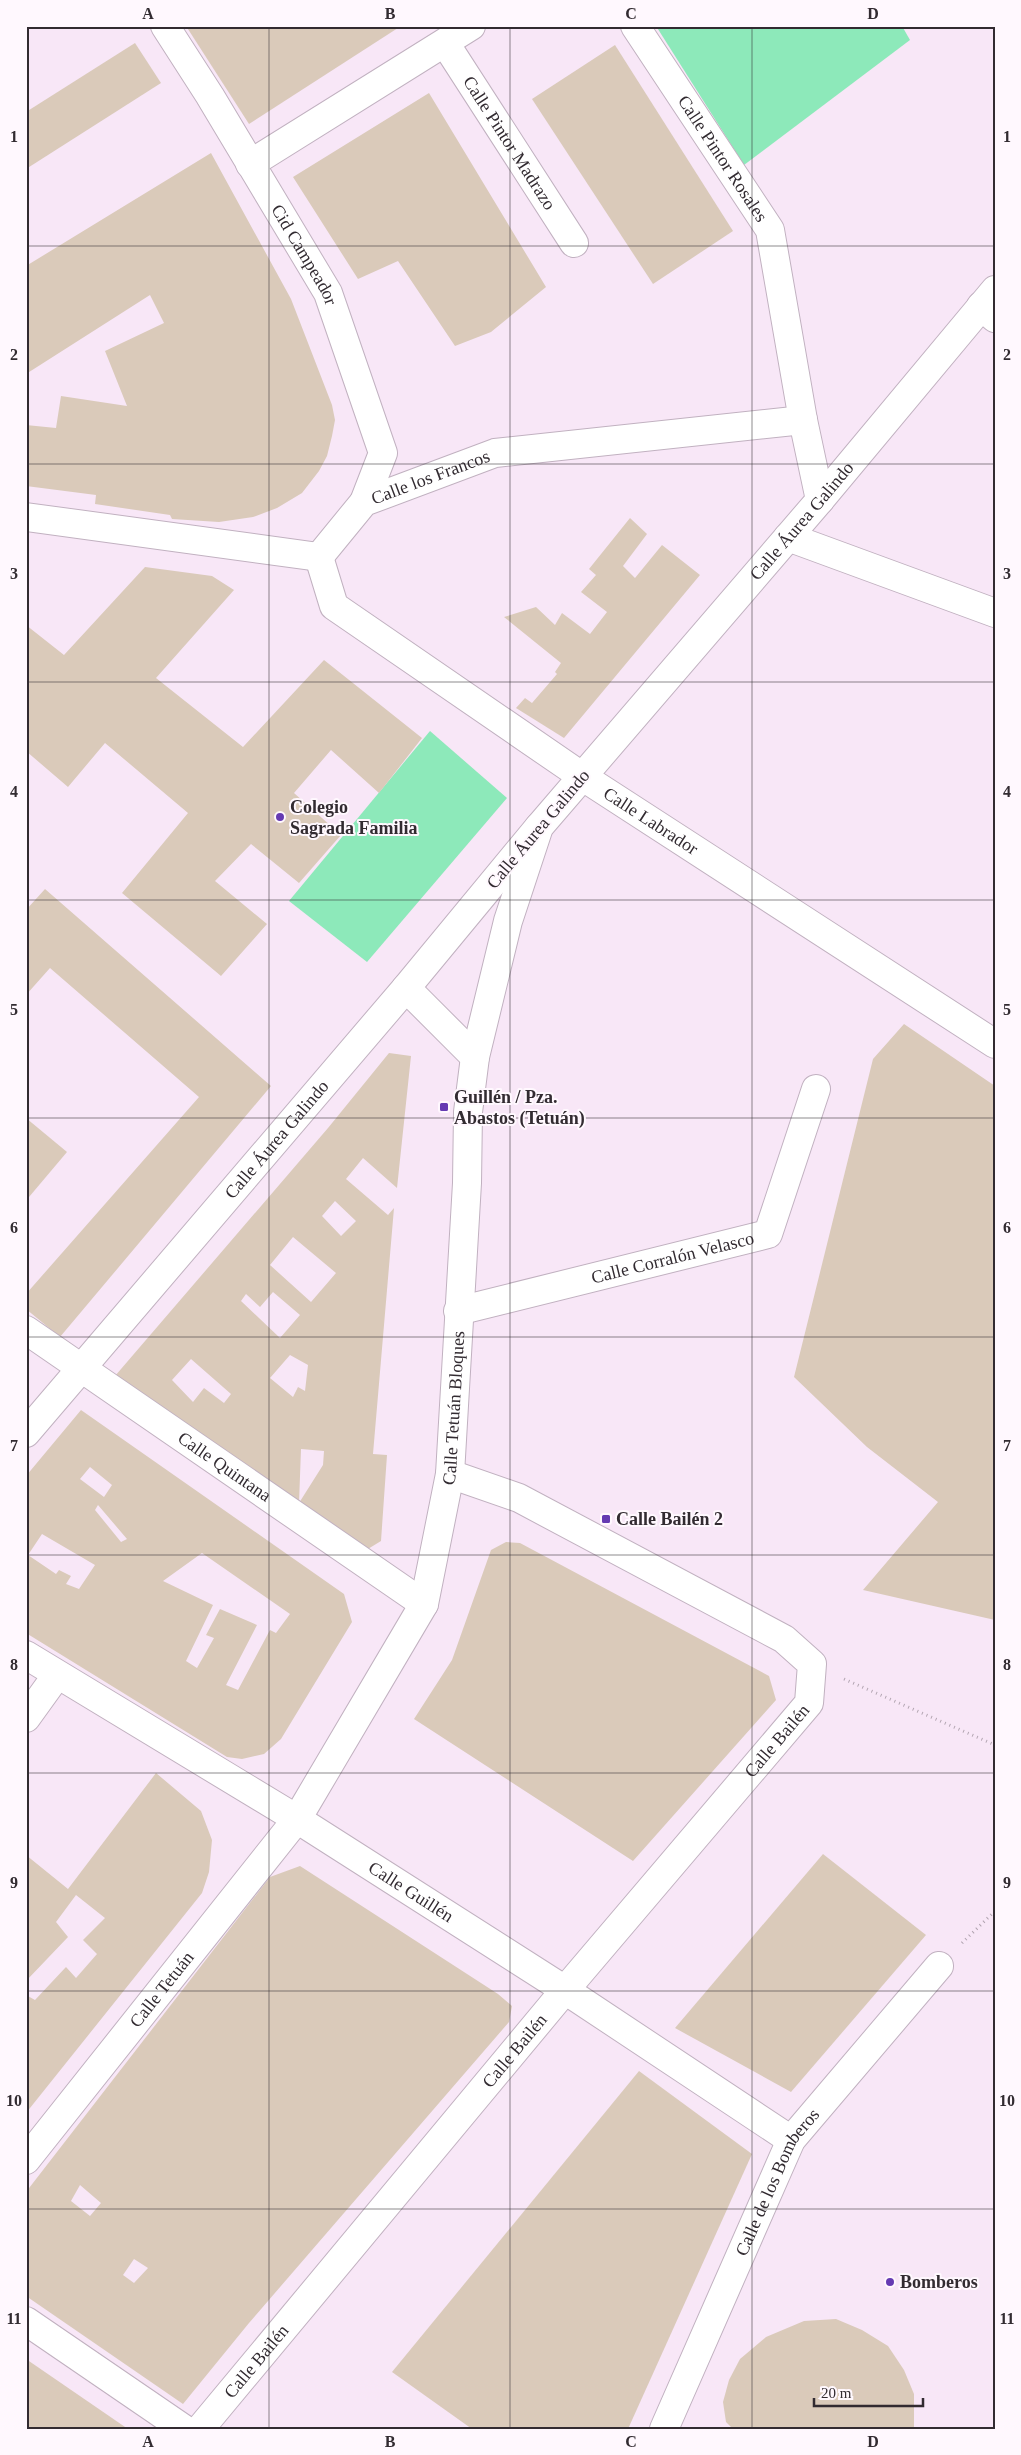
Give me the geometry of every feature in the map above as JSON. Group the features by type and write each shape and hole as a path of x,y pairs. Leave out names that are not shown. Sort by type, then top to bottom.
{"street":[{"name":"Cid Campeador","path":"165,26 328,293 384,453 364,502"},
{"path":"250,164 471,26"},
{"name":"Calle Pintor Rosales","path":"635,26 770,230 803,420 820,500"},
{"name":"Calle Pintor Madrazo","path":"445,43 574,243"},
{"name":"Calle Áurea Galindo","path":"26,1433 406,988 582,777 788,536 990,305"},
{"name":"Calle los Francos","path":"319,557 364,502 495,453 803,420"},
{"path":"26,517 319,557"},
{"path":"788,536 995,613"},
{"name":"Calle Labrador","path":"319,557 334,606 582,777 993,1037"},
{"name":"Calle Tetuán Bloques","path":"296,1819 424,1604 450,1474 458,1311 467,1183 468,1112 475,1057 505,929 539,828"},
{"path":"406,988 475,1057"},
{"name":"Calle Corralón Velasco","path":"458,1311 768,1234 816,1089"},
{"name":"Calle Quintana","path":"26,1330 424,1604"},
{"path":"450,1474 518,1498 784,1639 812,1664"},
{"name":"Calle Guillén","path":"26,1655 296,1819 565,1990 791,2140"},
{"name":"Calle Bailén","path":"200,2429 565,1990 808,1703 812,1664"},
{"path":"26,1718 57,1675"},
{"name":"Calle Tetuán","path":"26,2160 296,1819"},
{"name":"Calle de los Bomberos","path":"664,2429 791,2140 939,1966"},
{"path":"26,2320 184,2429"}],"path":[{"path":"812,1664 995,1745"},
{"path":"939,1966 995,1911"}],"green space":[{"path":"656,26 902,26 910,40 744,165"},
{"path":"430,731 507,798 367,962 289,901"}],"building":[{"path":"186,26 401,26 249,124"},
{"path":"135,43 161,83 26,169 26,112"},
{"path":"615,45 733,231 653,284 532,99"},
{"path":"429,93 546,287 491,332 455,346 398,261 358,279 293,177"},
{"path":"211,153 291,299 332,405 335,420 332,436 327,456 319,471 302,493 277,508 253,517 219,522 172,519 170,515 95,504 96,495 26,486 26,425 56,428 61,396 127,406 105,351 164,323 150,295 26,374 26,266"},
{"path":"630,518 647,534 623,566 635,578 662,545 700,575 564,738 516,708 525,698 532,703 557,674 555,672 561,663 504,617 536,607 555,625 562,613 590,634 607,612 581,592 596,575 589,569"},
{"path":"145,567 212,576 234,590 156,678 243,747 324,660 422,738 379,793 331,750 294,793 341,835 299,883 251,844 215,881 267,924 221,976 122,893 188,813 105,743 68,787 26,751 26,625 64,655"},
{"path":"45,889 271,1086 60,1337 26,1309 26,1294 199,1097 50,968 26,995 26,910"},
{"path":"904,1024 995,1086 995,1620 863,1590 938,1502 867,1447 794,1377 873,1059"},
{"path":"389,1053 411,1056 397,1188 363,1158 346,1179 388,1215 394,1208 373,1454 387,1455 381,1541 363,1552 299,1503 115,1376 328,1128","holes":["335,1201 356,1221 341,1236 322,1216","293,1237 336,1273 311,1302 270,1265","273,1292 300,1315 280,1338 241,1301 246,1294 260,1307","290,1355 308,1365 305,1391 298,1387 293,1397 270,1378","191,1359 231,1394 224,1403 204,1388 193,1402 172,1380","301,1449 324,1451 323,1465 299,1503"]},
{"path":"26,1118 67,1152 29,1197 26,1194"},
{"path":"81,1410 344,1594 352,1622 281,1739 264,1754 242,1759 227,1757 26,1633 26,1476","holes":["90,1467 112,1485 104,1497 80,1479","98,1505 127,1539 121,1542 95,1510","42,1534 95,1565 79,1589 66,1584 71,1576 59,1570 56,1574 28,1555","202,1553 290,1614 276,1633 270,1630 238,1690 226,1685 257,1625 220,1609 206,1635 214,1638 197,1668 186,1661 213,1605 163,1581"]},
{"path":"506,1542 520,1543 769,1676 776,1700 633,1861 414,1719 452,1660 491,1550"},
{"path":"156,1773 201,1811 212,1840 209,1872 202,1893 26,2113 26,1995 35,2000 66,1967 76,1978 97,1954 83,1940 105,1918 76,1895 56,1922 68,1937 26,1981 26,1855 68,1889"},
{"path":"823,1854 926,1935 791,2092 675,2028"},
{"path":"300,1866 498,1994 512,2006 509,2022 249,2323 183,2404 26,2296 26,2192 270,1877","holes":["80,2185 101,2203 90,2216 71,2201","134,2259 148,2268 134,2283 123,2275"]},
{"path":"639,2071 752,2154 628,2429 472,2429 392,2372"},
{"path":"836,2319 862,2330 888,2346 904,2370 914,2394 914,2429 733,2429 726,2422 723,2402 729,2380 740,2359 766,2337 804,2321"},
{"path":"26,2359 128,2429 26,2429"}],"place":[{"name":"Colegio Sagrada Familia","path":"280,817"},
{"name":"Guillén / Pza. Abastos (Tetuán)","path":"444,1107"},
{"name":"Calle Bailén 2","path":"606,1519"},
{"name":"Bomberos","path":"890,2282"}]}
